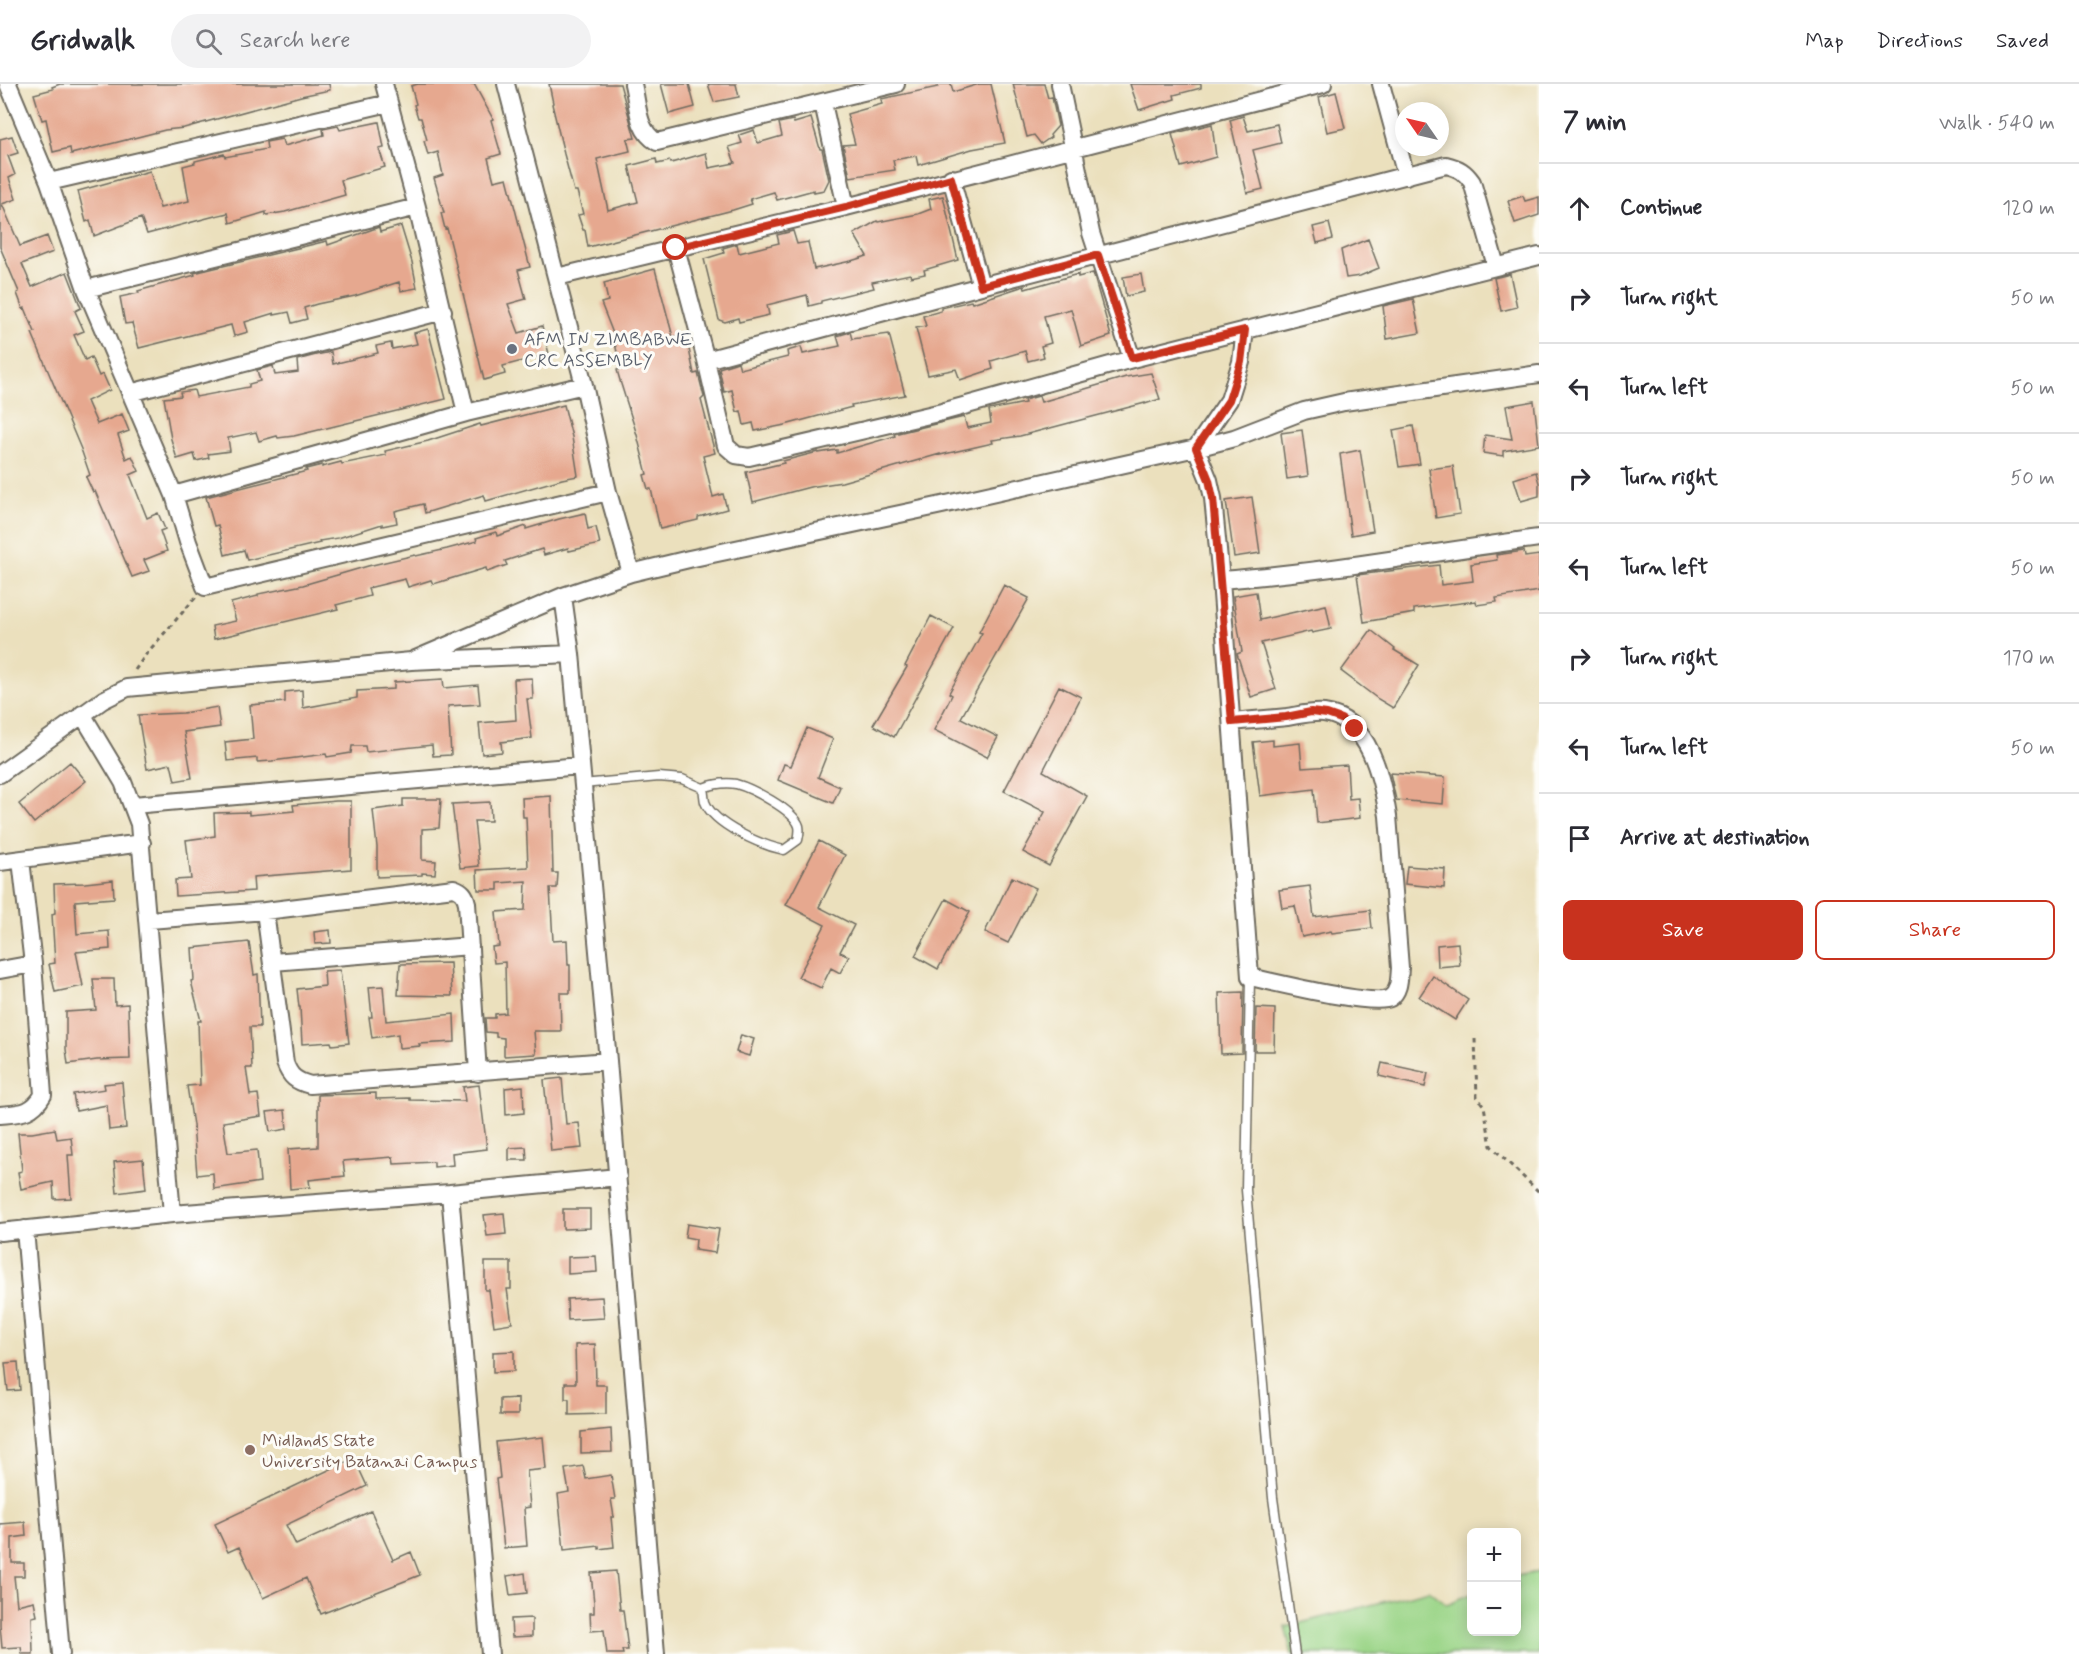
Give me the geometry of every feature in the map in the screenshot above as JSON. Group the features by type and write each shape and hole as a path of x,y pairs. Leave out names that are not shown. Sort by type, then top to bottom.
{"street":[{"path":"384,84 443,311 466,413"},
{"path":"506,84 584,385 608,492 632,573"},
{"path":"633,84 642,127 647,136 657,142 896,84"},
{"path":"1060,84 1082,196 1098,255 1132,358"},
{"path":"1381,84 1406,176"},
{"path":"11,85 87,289 174,495 205,587 608,492"},
{"path":"556,277 846,207 1315,85"},
{"path":"49,182 389,103"},
{"path":"823,103 846,207"},
{"path":"706,360 1446,165 1457,167 1466,173 1472,182 1496,266"},
{"path":"951,178 981,286"},
{"path":"87,289 417,207"},
{"path":"676,248 726,446 736,455 749,457 942,412 1132,358 1539,256"},
{"path":"130,393 443,311"},
{"path":"1196,448 1229,400 1241,362 1245,330"},
{"path":"411,661 563,596 632,573 1196,448 1234,438 1304,411 1344,402 1539,374"},
{"path":"174,495 466,413 584,385"},
{"path":"1196,448 1209,480 1213,498 1250,977 1322,993 1378,1000 1390,998 1399,987 1400,968 1385,797 1373,758 1364,740 1355,729 1341,719 1327,714 1311,712 1286,717 1232,722"},
{"path":"1221,580 1318,571 1444,550 1539,538"},
{"path":"563,596 571,654 608,1061 656,1654"},
{"path":"0,774 82,714 127,688 411,661 571,654"},
{"path":"82,714 123,782 140,824 172,1214"},
{"path":"133,805 580,766"},
{"path":"0,862 142,843"},
{"path":"0,1115 27,1112 38,1104 43,1095 33,964 21,860"},
{"path":"148,920 266,911 454,888 466,896 478,1073"},
{"path":"266,911 285,1063 290,1075 299,1082 310,1085 608,1061"},
{"path":"273,962 470,946"},
{"path":"0,970 33,964"},
{"path":"0,1232 172,1214 450,1193 618,1177"},
{"path":"450,1193 490,1654"},
{"path":"25,1229 61,1654"}],"lane":[{"path":"582,784 659,777 682,779 703,788 718,783 736,784 789,812 799,825 798,840 784,850 769,847 741,834 714,815 705,802 703,788"},
{"path":"1250,977 1246,1190 1273,1498 1295,1654"}],"path":[{"path":"127,688 147,653 205,587"},
{"path":"1475,1039 1477,1097 1484,1106 1491,1146 1539,1192"}],"green space":[{"path":"1539,1572 1539,1654 1292,1654 1285,1627 1429,1590 1447,1604 1467,1596 1467,1636 1521,1636 1521,1575"}],"building":[{"path":"60,84 329,84 330,90 184,128 165,130 71,154 70,148 53,152 46,119 42,120 34,94 53,89 52,87"},
{"path":"474,84 493,119 491,120 501,154 488,158 494,181 507,178 530,267 518,270 526,299 508,304 519,333 542,326 549,354 503,366 505,374 484,380 447,228 445,229 441,213 444,213 434,178 443,175 438,152 428,155 424,141 427,140 421,118 418,118 414,105 416,104 411,86"},
{"path":"549,84 620,84 635,138 627,139 630,151 597,159 608,210 638,202 629,166 656,159 657,164 670,161 671,163 706,153 709,168 735,163 729,147 742,143 739,135 754,130 758,143 782,136 779,123 793,120 794,123 811,118 820,149 822,149 829,180 824,190 814,192 814,190 777,200 774,192 750,199 752,204 733,210 588,247 585,230 583,230 578,215 583,214 564,154"},
{"path":"661,84 689,84 695,107 669,114"},
{"path":"708,84 736,84 739,97 714,102"},
{"path":"938,84 951,84 953,92 979,84 991,84 1005,143 972,149 918,165 916,156 893,160 895,170 850,177 843,145 855,144 847,114 882,104 881,99 938,87"},
{"path":"1013,84 1044,84 1048,98 1052,97 1058,126 1050,135 1051,137 1041,144 1034,135 1027,137"},
{"path":"1130,84 1201,84 1201,88 1174,95 1175,99 1139,110"},
{"path":"1336,92 1345,128 1327,132 1319,97"},
{"path":"1243,116 1248,131 1277,124 1281,143 1253,150 1263,189 1247,193 1230,120"},
{"path":"379,122 384,148 379,149 385,167 341,180 345,195 285,212 266,215 266,212 230,223 228,213 147,234 141,218 94,236 90,220 86,222 78,191 150,171 160,208 189,201 183,166 195,163 195,161 224,154 225,157 267,149 266,142 282,139 284,146 324,135 323,129 338,126 340,130"},
{"path":"1212,124 1216,157 1181,167 1172,134"},
{"path":"12,136 18,153 8,156 15,175 9,178 16,199 2,204 20,246 47,236 53,252 22,264 32,287 67,272 81,308 75,311 84,331 74,335 85,360 91,357 99,376 103,374 110,390 87,401 97,424 122,414 129,431 118,435 126,459 132,456 139,471 130,475 147,518 158,513 165,529 160,531 167,551 144,560 149,571 132,577 95,491 93,492 86,477 90,475 81,449 32,333 35,332 25,308 23,309 17,293 19,292 0,247 0,139"},
{"path":"943,196 958,260 924,270 925,274 911,277 910,274 872,282 874,288 821,301 821,303 809,306 807,295 767,305 769,315 739,322 738,318 725,322 719,320 704,259 724,253 723,248 737,244 739,253 779,243 777,235 793,231 797,244 808,242 814,269 851,261 867,256 854,234 877,221 918,214 931,209 929,199"},
{"path":"1523,196 1525,201 1539,197 1539,215 1515,223 1508,201"},
{"path":"1329,223 1333,239 1317,243 1313,227"},
{"path":"401,226 417,288 401,291 399,282 355,296 304,308 307,319 292,323 289,312 274,315 274,313 245,322 248,332 234,336 231,325 139,348 132,323 125,324 120,297 195,275 194,273 327,241 328,245 379,227 380,232"},
{"path":"1368,239 1379,268 1360,276 1346,278 1341,250"},
{"path":"655,269 673,337 686,334 694,374 698,373 704,397 701,400 715,453 703,456 713,497 723,494 727,509 698,517 698,520 660,529 651,489 648,489 644,475 647,474 637,435 617,370 621,369 612,331 601,303 608,301 604,283"},
{"path":"1093,273 1111,336 1081,346 1071,309 1044,316 1051,343 1041,346 1044,357 1028,361 1025,351 991,361 993,369 960,380 956,369 928,375 916,328 926,326 923,316 941,311 941,308 971,301 972,303 1024,286 1025,289 1078,274 1078,277"},
{"path":"1141,274 1144,292 1126,296 1123,277"},
{"path":"1510,274 1517,307 1501,311 1494,278"},
{"path":"1413,299 1420,333 1387,339 1383,306"},
{"path":"428,329 446,399 294,436 278,438 277,436 259,441 256,432 228,438 230,451 208,454 209,458 196,461 194,454 177,459 164,398 181,396 180,392 194,390 196,397 249,387 249,384 260,381 257,370 273,366 275,375 298,372 297,360 316,355 331,352 333,364 378,353 376,346 391,343 392,349 417,344 414,333"},
{"path":"850,332 852,339 889,334 905,395 851,405 852,407 755,431 753,423 744,425 741,411 737,412 732,390 724,392 719,368 738,362 740,369 788,357 787,351 801,347 803,354 840,346 837,336"},
{"path":"1151,373 1160,399 1145,404 1020,436 992,440 993,443 940,454 842,482 810,487 753,502 746,472 818,452 837,450 837,453 895,436 894,434 964,417 967,428 991,423 989,410 1025,403 1024,400 1039,396 1041,402 1126,377"},
{"path":"1534,401 1539,445 1503,451 1503,456 1483,453 1485,435 1512,439 1506,406"},
{"path":"564,405 578,476 486,501 484,495 425,513 423,504 395,511 397,523 382,526 382,524 338,538 319,541 320,543 247,560 244,550 225,555 218,525 214,526 206,497 322,465 322,467 341,462 342,464 386,455 385,451 428,441 480,424 481,426"},
{"path":"1413,426 1420,464 1399,467 1393,430"},
{"path":"1302,430 1308,476 1287,479 1281,433"},
{"path":"1360,450 1373,531 1351,535 1340,454"},
{"path":"1453,466 1460,514 1436,518 1429,469"},
{"path":"1536,472 1539,496 1521,501 1514,479"},
{"path":"1252,497 1260,553 1234,557 1226,501"},
{"path":"585,513 588,529 596,527 600,544 569,551 568,548 544,555 542,549 505,561 507,565 487,572 486,568 433,584 431,580 408,587 405,579 368,588 370,596 336,605 338,609 214,639 212,626 236,621 231,603 368,566 477,541 476,538 496,532 497,536 526,526 526,529"},
{"path":"1524,551 1525,557 1539,555 1539,591 1496,598 1497,602 1477,605 1476,601 1414,609 1414,613 1364,622 1357,575 1439,565 1441,585 1473,581 1471,564 1497,560 1496,555"},
{"path":"1004,585 1029,598 961,718 998,737 987,757 934,730 952,695 949,693 982,633 979,632"},
{"path":"1256,592 1260,620 1326,605 1331,629 1312,633 1311,631 1261,643 1276,689 1251,697 1237,654 1242,652 1233,596"},
{"path":"931,616 954,628 894,737 873,725 907,667 905,666"},
{"path":"1371,630 1394,650 1419,665 1393,708 1341,671"},
{"path":"532,678 533,699 527,699 532,738 501,742 502,752 482,754 479,723 516,720 514,679"},
{"path":"443,679 444,688 478,685 480,704 448,706 451,755 433,756 432,745 366,752 365,746 352,746 351,753 327,757 326,754 272,761 257,762 257,758 227,761 225,742 253,739 250,705 285,702 285,692 302,690 303,708 357,698 357,691 394,689 394,682"},
{"path":"1059,686 1081,697 1043,771 1087,796 1049,866 1023,852 1045,812 1004,791"},
{"path":"217,707 220,727 184,732 192,778 175,781 171,764 147,769 138,715 183,713"},
{"path":"807,728 833,739 818,777 840,787 833,803 778,780 784,764 791,766"},
{"path":"1273,740 1273,746 1300,743 1302,768 1347,765 1349,799 1358,798 1360,818 1317,823 1314,789 1260,796 1253,742"},
{"path":"70,762 86,781 34,823 19,804"},
{"path":"1390,773 1445,777 1443,804 1396,800"},
{"path":"551,796 553,873 558,873 557,888 550,888 553,941 567,940 570,993 560,993 561,1031 534,1031 536,1054 504,1056 504,1038 496,1037 496,1033 486,1032 485,1018 495,1018 495,1014 506,1013 505,962 494,963 492,947 499,946 496,912 525,910 526,881 498,883 498,890 478,890 477,870 528,867 526,817 523,817 522,798"},
{"path":"403,799 441,799 439,828 422,829 422,860 436,861 435,874 377,877 373,810 403,806"},
{"path":"351,801 351,869 253,877 254,891 176,896 175,880 191,879 186,840 215,836 214,813 249,812 249,815 294,811 293,805"},
{"path":"490,802 491,821 474,821 479,866 460,868 452,804"},
{"path":"819,841 845,855 819,907 854,925 840,952 849,956 840,973 831,968 821,988 798,977 825,925 786,905"},
{"path":"1407,866 1445,869 1444,888 1405,884"},
{"path":"1012,877 1036,888 1008,943 985,932"},
{"path":"113,880 114,898 75,901 77,934 109,931 110,949 76,952 83,986 55,992 49,964 55,963 52,914 55,913 54,884"},
{"path":"1310,886 1314,917 1370,910 1372,928 1332,933 1331,931 1302,937 1295,906 1282,908 1279,890"},
{"path":"946,899 970,912 938,969 915,956"},
{"path":"330,930 331,943 315,944 314,932"},
{"path":"249,942 254,975 258,974 260,1027 250,1027 252,1068 246,1068 250,1095 258,1094 261,1116 223,1122 228,1153 257,1150 260,1182 214,1189 213,1173 197,1175 187,1086 200,1085 198,1021 201,1021 191,981 194,980 192,948"},
{"path":"1458,943 1460,965 1438,967 1437,945"},
{"path":"450,963 452,996 398,995 400,964"},
{"path":"340,970 349,1043 302,1044 297,989 325,986 324,971"},
{"path":"1433,976 1468,1000 1455,1020 1419,997"},
{"path":"93,979 114,979 115,1005 128,1004 130,1059 68,1064 66,1012 96,1010"},
{"path":"383,986 386,1021 454,1014 455,1042 419,1044 420,1046 399,1048 398,1034 372,1038 369,987"},
{"path":"1243,992 1242,1053 1221,1054 1219,993"},
{"path":"1256,1008 1275,1009 1274,1051 1255,1051"},
{"path":"741,1035 754,1039 749,1056 736,1052"},
{"path":"1382,1063 1428,1073 1425,1087 1379,1076"},
{"path":"562,1078 566,1124 579,1123 582,1148 551,1151 544,1080"},
{"path":"122,1082 126,1128 109,1130 107,1105 76,1111 73,1094 105,1089 104,1084"},
{"path":"479,1085 487,1149 452,1153 453,1165 434,1167 434,1162 394,1164 393,1157 343,1161 345,1176 309,1180 310,1187 290,1189 288,1149 318,1147 318,1095 376,1093 376,1099 465,1101 463,1087"},
{"path":"523,1086 524,1113 506,1115 505,1088"},
{"path":"285,1110 287,1129 270,1132 267,1112"},
{"path":"55,1129 57,1139 71,1137 73,1155 68,1155 71,1198 54,1199 53,1182 21,1189 18,1172 22,1171 18,1133"},
{"path":"526,1147 527,1160 509,1160 509,1148"},
{"path":"143,1159 146,1189 117,1193 114,1162"},
{"path":"563,1209 590,1209 590,1228 563,1229"},
{"path":"504,1213 506,1234 487,1236 484,1215"},
{"path":"687,1224 719,1229 715,1253 695,1250 696,1239 685,1237"},
{"path":"596,1256 597,1272 568,1274 568,1257"},
{"path":"485,1262 511,1262 511,1289 507,1289 512,1323 494,1326 489,1290 485,1290"},
{"path":"602,1297 604,1318 568,1320 567,1299"},
{"path":"595,1344 596,1385 606,1385 606,1414 569,1415 569,1399 565,1399 565,1383 576,1383 575,1345"},
{"path":"514,1351 514,1371 493,1372 493,1352"},
{"path":"18,1362 20,1390 8,1391 5,1363"},
{"path":"518,1398 518,1415 500,1415 500,1399"},
{"path":"611,1429 612,1452 581,1453 581,1432"},
{"path":"543,1437 546,1469 527,1471 530,1507 524,1508 527,1546 504,1548 496,1479 500,1478 496,1442"},
{"path":"354,1458 367,1486 286,1525 296,1545 371,1511 393,1560 411,1552 420,1575 321,1614 306,1578 263,1598 239,1547 228,1552 215,1524"},
{"path":"583,1466 586,1479 611,1475 615,1499 611,1499 614,1517 611,1517 614,1547 599,1549 599,1546 564,1550 558,1494 569,1492 565,1469"},
{"path":"25,1522 26,1536 12,1538 12,1563 24,1563 24,1576 14,1576 17,1605 34,1601 37,1616 32,1617 33,1654 22,1654 21,1647 2,1648 0,1626 0,1524"},
{"path":"616,1571 620,1610 623,1610 628,1650 622,1650 623,1654 607,1654 604,1630 591,1631 590,1613 594,1613 594,1603 591,1573"},
{"path":"525,1573 527,1593 510,1595 507,1576"},
{"path":"532,1618 532,1636 512,1637 511,1619"}],"place":[{"name":"AFM IN ZIMBABWE CRC ASSEMBLY","path":"512,349"},
{"name":"Midlands State University Batanai Campus","path":"250,1450"}],"route":[{"path":"676,248 846,207 951,178 981,286 1098,255 1132,358 1245,330 1241,362 1229,400 1196,448 1209,480 1213,498 1232,722 1286,717 1311,712 1341,719 1355,729"}]}
